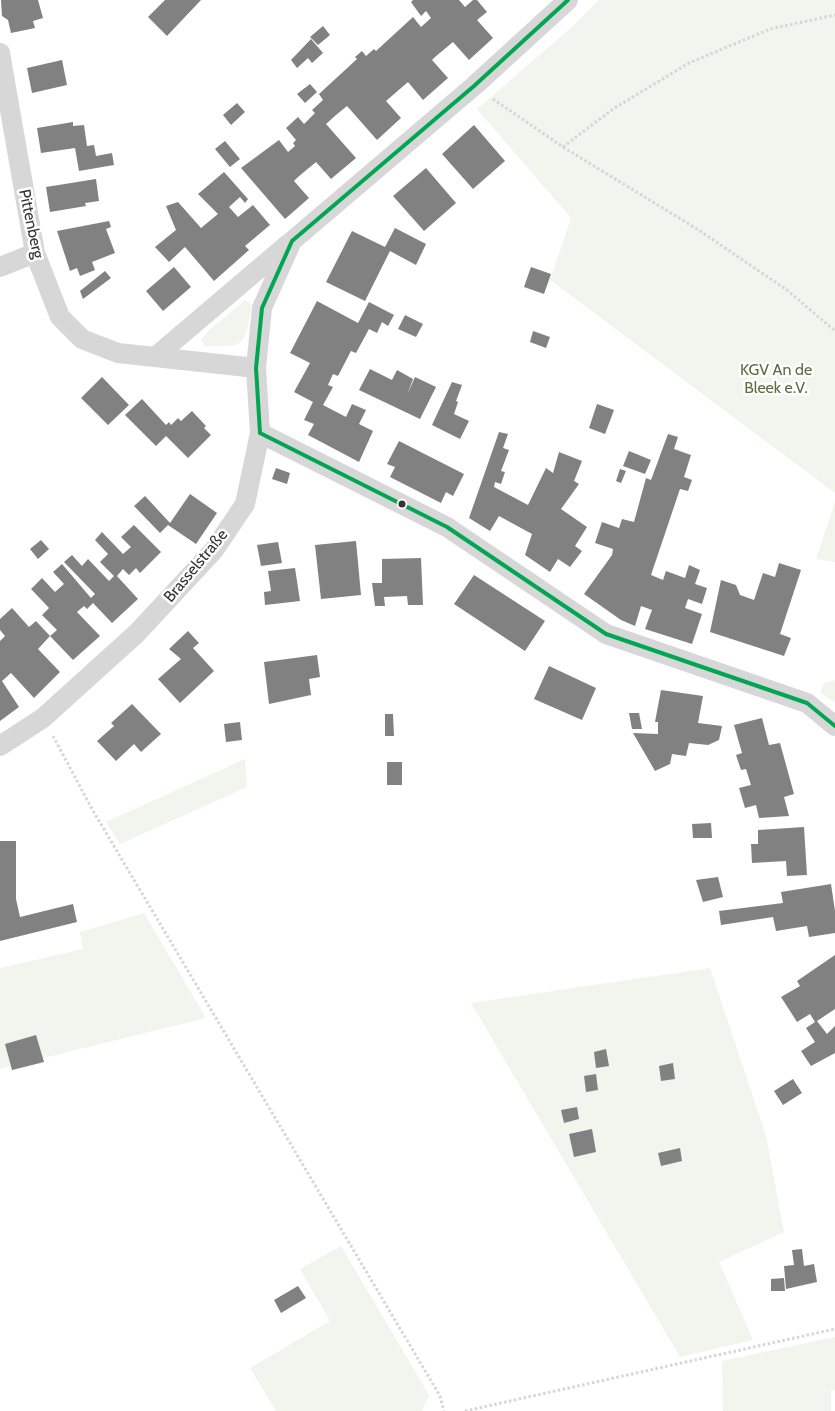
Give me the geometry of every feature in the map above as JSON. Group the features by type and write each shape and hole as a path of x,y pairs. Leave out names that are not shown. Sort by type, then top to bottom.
{"street":[{"name":"Brasselstraße","path":"0,746 43,718 137,633 214,550 245,504 260,433 256,368 262,308 292,241 474,86 568,0"},
{"name":"Pittenberg","path":"0,53 35,253 60,317 82,339 118,353 256,368"},
{"path":"155,357 292,241"},
{"path":"0,267 35,253"},
{"path":"260,433 447,526 606,634 807,703 835,726"}],"path":[{"path":"563,147 613,109 689,63 770,29 835,14"},
{"path":"474,86 563,147 706,234 787,290 835,331"},
{"path":"43,718 92,809 440,1396 444,1411"},
{"path":"465,1411 835,1330"}],"green space":[{"name":"KGV An de Bleek e.V.","path":"599,0 835,0 835,493 550,280 571,218 477,109 571,28"},
{"path":"245,300 252,305 247,329 241,342 229,346 204,346 201,340 206,333"},
{"path":"835,502 835,562 816,559"},
{"path":"835,680 835,702 820,693 824,683"},
{"path":"245,759 247,787 120,844 106,822"},
{"path":"144,913 206,1018 43,1058 44,1062 12,1071 11,1066 0,1069 0,968 83,949 80,932"},
{"path":"710,968 766,1136 784,1232 719,1262 753,1340 680,1357 471,1003"},
{"path":"341,1246 429,1395 422,1411 276,1411 250,1368 330,1321 300,1269"},
{"path":"835,1337 835,1390 831,1390 831,1411 723,1411 722,1361"}],"building":[{"path":"1,0 38,0 43,18 33,21 35,28 11,33 8,20 2,16"},
{"path":"165,0 201,0 167,36 148,17"},
{"path":"413,0 459,0 465,7 473,0 477,0 487,12 477,20 493,38 469,60 453,42 435,57 432,60 448,78 423,100 408,82 386,101 401,118 377,140 347,106 336,115 326,124 356,158 331,179 316,162 298,177 294,181 309,198 285,219 241,168 279,140 288,152 295,146 293,143 296,140 286,128 298,117 304,124 315,113 312,110 323,100 319,94 357,59 355,57 362,51 366,56 374,49 376,51 413,17 421,27 431,18 426,11 421,16 411,2"},
{"path":"323,26 330,35 318,45 310,37"},
{"path":"311,39 323,53 312,63 308,58 297,68 291,60"},
{"path":"62,60 67,85 32,93 27,68"},
{"path":"310,84 317,92 305,103 297,94"},
{"path":"237,103 245,112 231,125 223,115"},
{"path":"73,122 73,126 84,125 87,146 94,145 96,156 112,153 114,165 79,171 75,148 41,153 37,128"},
{"path":"474,125 505,161 473,189 442,154"},
{"path":"225,141 240,159 230,167 215,149"},
{"path":"426,168 456,203 424,231 393,196"},
{"path":"224,172 248,199 245,203 240,197 229,207 238,217 253,205 270,225 245,246 249,250 214,281 185,247 169,262 155,247 176,230 166,206 178,202 201,228 218,214 198,194"},
{"path":"96,179 99,201 85,203 86,206 50,212 46,187"},
{"path":"109,221 111,227 106,229 115,253 92,262 95,270 80,276 77,268 70,271 57,231"},
{"path":"395,228 426,244 416,265 390,251 365,301 326,282 352,231 385,247"},
{"path":"174,267 191,287 163,311 146,291"},
{"path":"531,267 551,274 544,294 524,287"},
{"path":"105,271 111,278 83,299 80,291"},
{"path":"317,301 358,323 369,302 394,315 388,326 382,322 377,333 369,329 356,353 351,351 338,376 333,374 328,385 333,387 323,405 346,417 352,404 366,410 359,424 373,431 359,462 308,435 314,424 304,420 313,402 294,392 310,363 290,353"},
{"path":"405,315 423,324 416,337 398,329"},
{"path":"533,331 550,337 546,348 530,342"},
{"path":"370,369 392,380 397,370 413,379 407,395 415,377 436,387 420,419 359,390"},
{"path":"102,377 129,405 108,425 81,398"},
{"path":"452,382 462,385 456,401 458,402 454,414 469,421 460,439 432,425"},
{"path":"142,399 166,425 169,422 171,425 178,418 181,421 192,411 206,426 204,428 211,435 188,458 166,436 156,446 125,415"},
{"path":"597,404 614,410 605,434 589,428"},
{"path":"499,432 508,434 503,448 509,450 501,471 505,472 501,484 495,482 494,487 528,505 546,468 553,473 559,452 582,461 574,481 579,484 561,509 587,527 575,546 582,551 570,567 558,559 550,572 525,555 532,534 499,516 490,531 469,518"},
{"path":"668,434 678,437 674,449 691,455 684,477 692,480 688,491 680,489 651,575 663,580 666,571 685,578 689,565 700,570 695,584 707,588 702,604 688,599 685,608 702,614 692,644 645,629 652,610 641,606 635,626 621,620 584,594 612,555 613,549 595,543 602,522 619,528 622,519 634,522 646,478 651,480"},
{"path":"399,441 464,474 453,496 446,492 441,503 390,477 395,467 387,464"},
{"path":"629,451 651,460 645,474 623,466"},
{"path":"276,468 290,473 287,484 272,479"},
{"path":"620,469 626,471 621,483 616,481"},
{"path":"190,494 217,513 196,544 168,525 160,533 134,506 145,496 170,523"},
{"path":"134,525 161,552 140,573 136,568 129,575 123,569 117,576 138,599 112,623 93,603 87,609 84,606 77,612 100,636 73,660 50,636 57,630 42,615 49,608 31,589 42,578 55,592 64,584 53,572 62,564 91,598 95,594 64,562 72,555 82,566 88,559 109,581 114,576 100,562 108,554 95,540 102,532 123,554 131,547 121,537"},
{"path":"41,540 49,549 38,559 30,549"},
{"path":"356,541 361,595 321,599 315,545"},
{"path":"278,542 282,563 261,566 257,545"},
{"path":"421,558 423,605 408,605 407,596 384,597 385,606 375,606 372,583 382,583 382,559"},
{"path":"779,563 801,570 780,634 791,638 784,656 710,632 721,580 736,585 740,595 754,600 763,573 775,577"},
{"path":"295,568 300,601 265,605 264,592 271,591 268,571"},
{"path":"474,575 545,621 525,651 454,604"},
{"path":"12,608 29,627 36,621 50,636 38,649 60,672 34,698 11,673 2,681 19,707 0,721 0,641 5,636 0,630 0,619"},
{"path":"188,631 199,643 193,648 214,671 180,703 158,679 181,659 169,649"},
{"path":"317,655 320,677 309,679 311,695 269,704 264,662"},
{"path":"549,666 596,688 582,720 534,699"},
{"path":"661,690 703,696 698,723 722,726 719,740 708,745 689,743 686,756 672,754 670,764 655,771 633,733 658,734 658,722 655,722"},
{"path":"132,704 161,734 141,752 134,744 116,761 97,741 114,726 111,723"},
{"path":"629,713 639,713 642,729 632,729"},
{"path":"385,714 393,714 394,736 385,736"},
{"path":"762,718 769,745 780,743 794,794 784,797 789,816 759,818 756,805 745,808 739,788 751,785 746,769 741,770 736,755 742,753 734,725"},
{"path":"240,722 242,740 226,742 224,724"},
{"path":"387,762 402,762 402,785 387,785"},
{"path":"711,823 712,838 693,838 692,824"},
{"path":"804,827 807,875 787,876 786,861 752,863 751,844 758,844 758,830"},
{"path":"0,841 16,841 16,899 20,917 73,904 77,922 0,941"},
{"path":"718,877 723,897 703,902 696,880"},
{"path":"831,884 835,911 835,933 809,937 807,926 776,931 773,917 721,925 719,911 783,903 781,892"},
{"path":"835,955 835,1009 817,1021 827,1034 835,1026 835,1053 811,1066 801,1051 815,1042 806,1028 815,1022 810,1014 797,1022 781,997 800,986 797,981"},
{"path":"36,1035 44,1062 12,1070 5,1044"},
{"path":"606,1049 609,1066 596,1068 594,1052"},
{"path":"673,1063 675,1079 661,1081 659,1066"},
{"path":"596,1074 598,1090 586,1092 584,1076"},
{"path":"793,1079 802,1093 783,1105 774,1091"},
{"path":"577,1107 579,1119 564,1123 561,1110"},
{"path":"592,1129 596,1152 574,1157 569,1134"},
{"path":"680,1148 682,1161 661,1166 658,1153"},
{"path":"802,1249 804,1266 814,1264 817,1282 786,1289 784,1266 794,1265 792,1250"},
{"path":"784,1278 785,1291 771,1291 771,1279"},
{"path":"298,1286 306,1298 281,1313 274,1300"}],"transit line":[{"path":"260,433 256,368 262,308 292,241 474,86 568,0"},
{"path":"260,433 447,527 606,634 807,703 835,726"}]}
